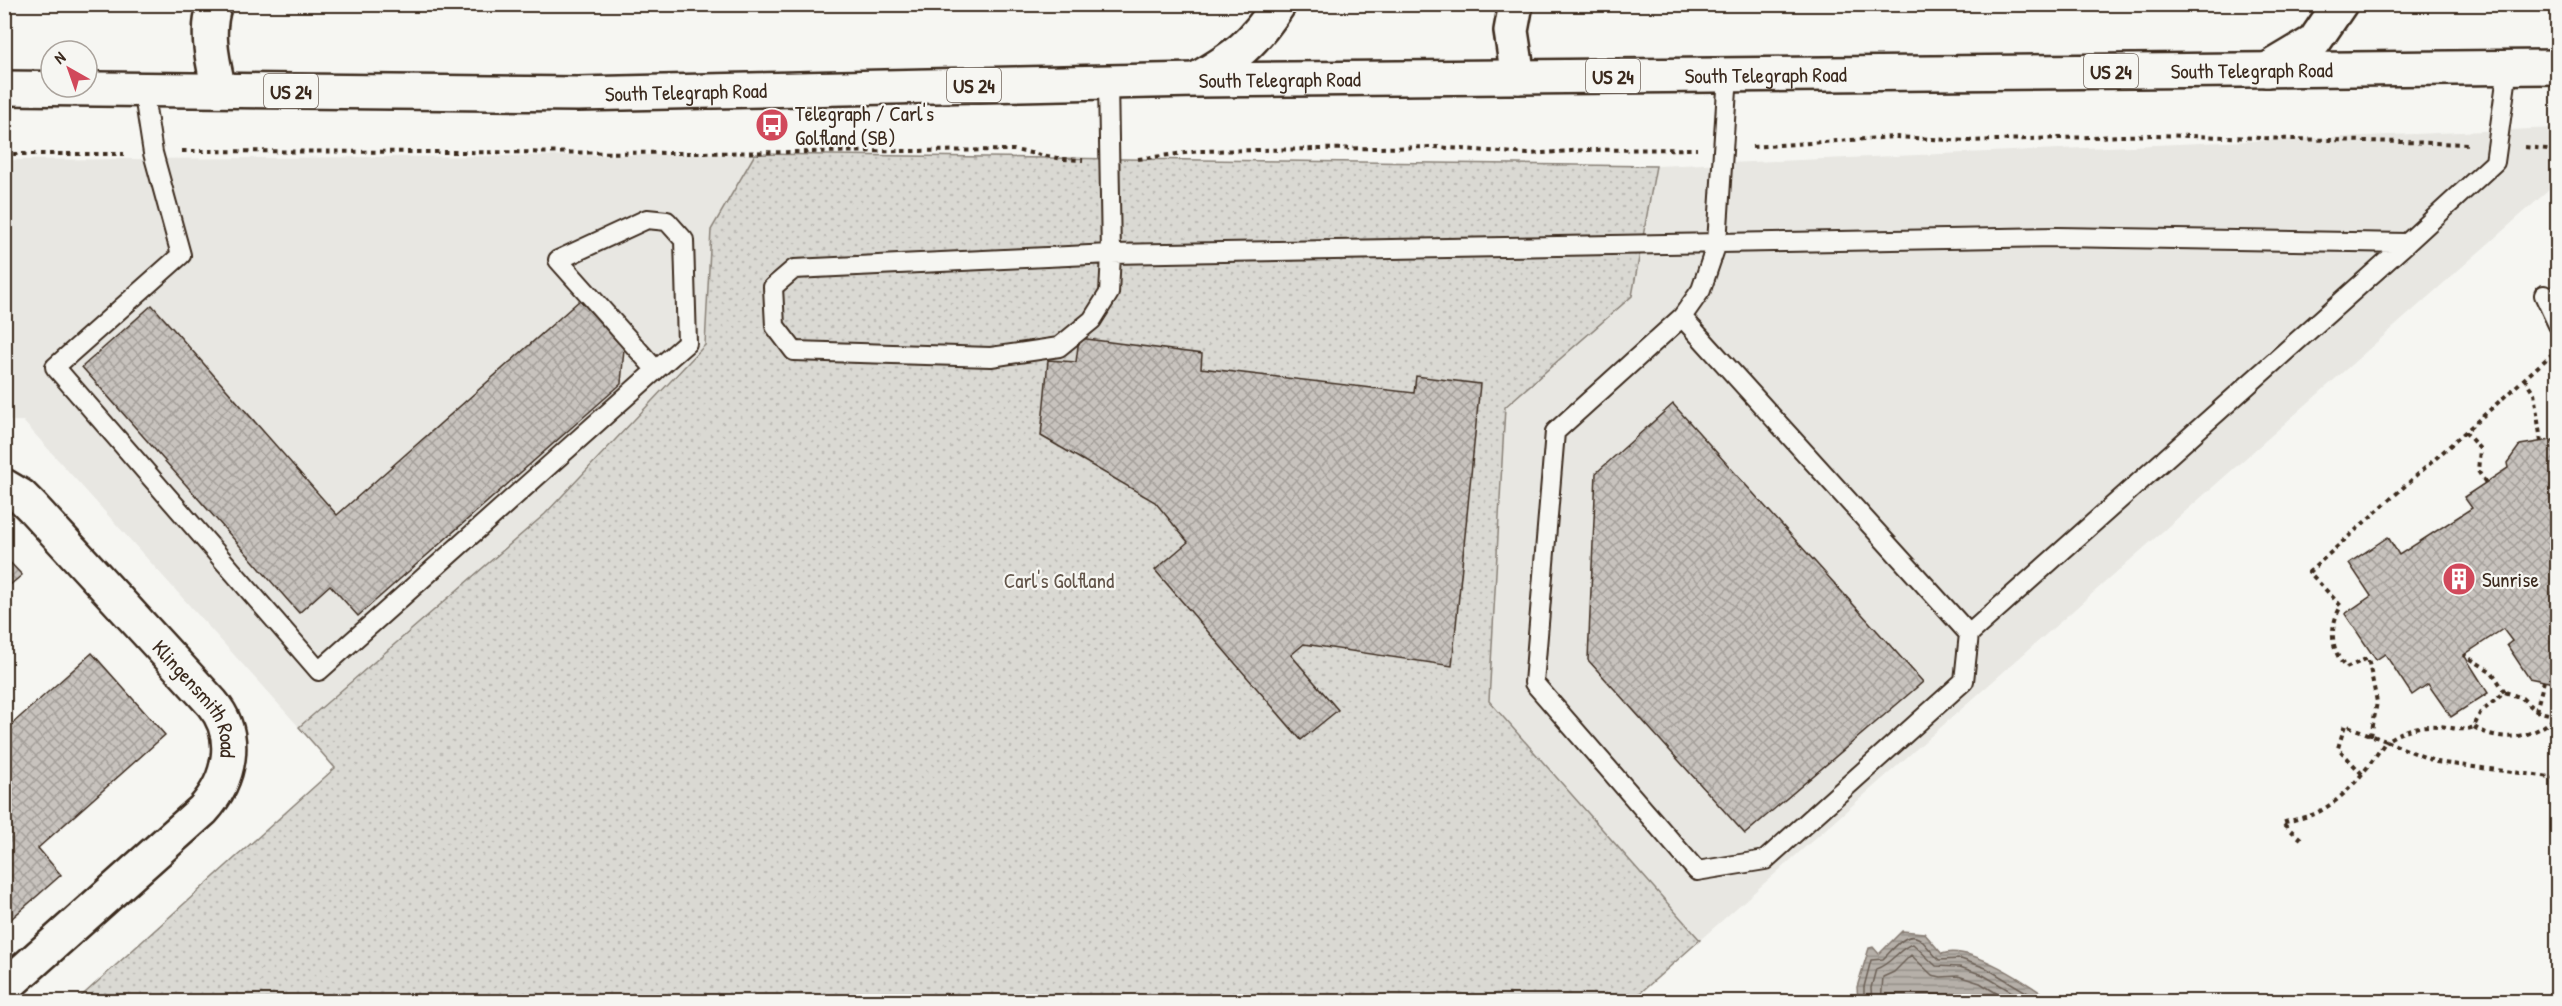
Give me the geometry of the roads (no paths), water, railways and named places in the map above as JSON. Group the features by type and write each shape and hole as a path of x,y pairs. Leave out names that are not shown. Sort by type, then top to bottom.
{"main road":[{"path":"215,4 212,14 210,49 219,90"},
{"path":"1196,80 1232,60 1249,44 1278,4"},
{"path":"1516,4 1511,31 1518,77"},
{"path":"2265,71 2314,42 2340,4"},
{"name":"South Telegraph Road","path":"4,88 578,94 1196,80 2558,67"},
{"name":"Klingensmith Road","path":"4,486 21,496 32,507 212,703 225,725 229,748 224,777 207,805 4,988"}],"lane":[{"path":"1728,74 1717,243 1701,290 1682,317 1555,432 1534,683 1697,871 1765,860 1964,681 1969,634 2408,243 2495,162 2508,68"},
{"path":"1108,82 1111,254 1109,293 1092,320 1059,347 992,357 794,351 775,326 773,287 794,269 1111,254 2057,237 2408,243"},
{"path":"143,89 153,153 181,255 55,367 319,671 657,370 687,343 684,240 667,221 647,219 558,260 657,370"},
{"path":"2544,295 2558,326"},
{"path":"1682,317 1969,634"}],"water":[{"path":"1902,931 1924,933 1942,954 1954,952 1968,954 1999,967 2053,1001 1858,1001 1857,987 1869,948 1873,947 1879,954"}],"place":[{"name":"Telegraph / Carl's Golfland (SB)","path":"772,125"},
{"name":"Sunrise","path":"2459,579"}],"park label":[{"name":"Carl's Golfland","path":"1059,580"}]}
